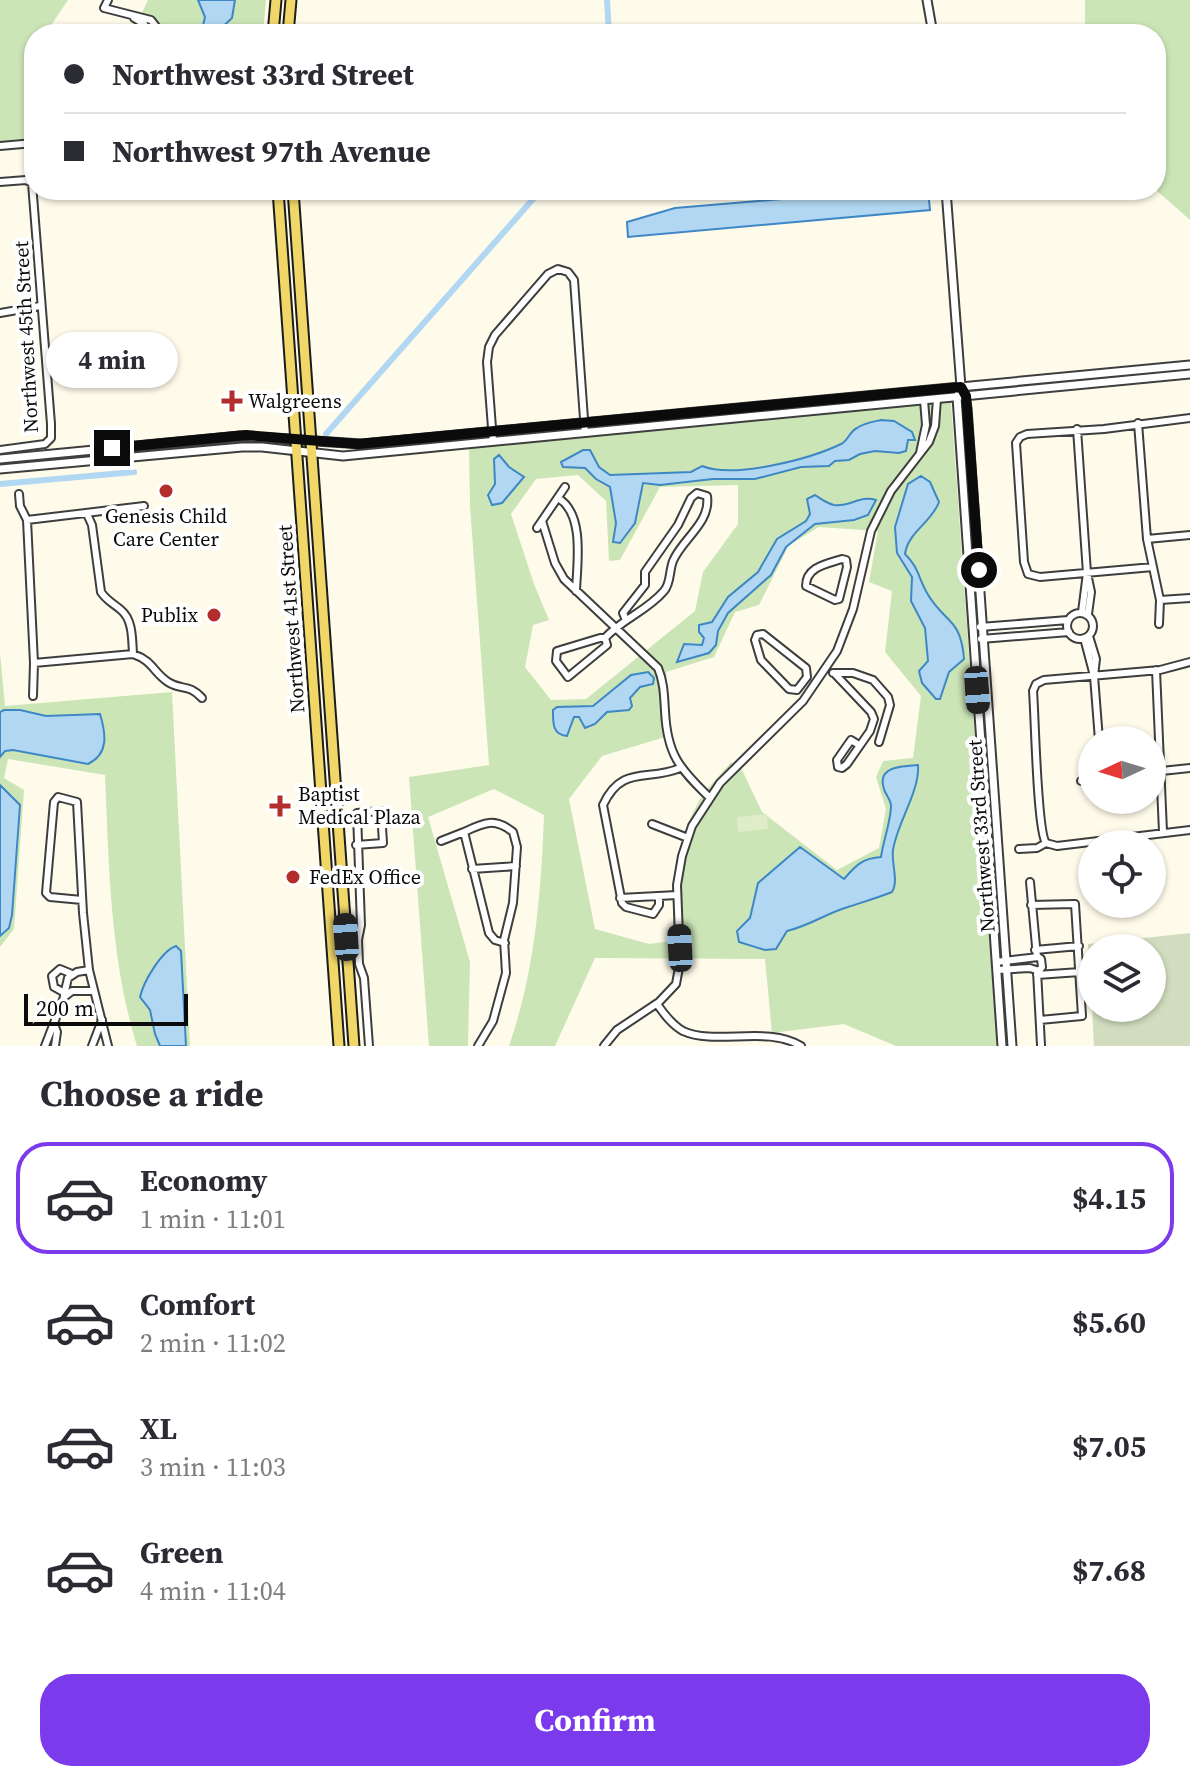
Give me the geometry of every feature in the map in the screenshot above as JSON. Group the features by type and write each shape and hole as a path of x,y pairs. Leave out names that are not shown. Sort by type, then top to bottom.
{"main road":[{"path":"274,24 276,0"},
{"path":"289,24 291,0"},
{"name":"Northwest 41st Street","path":"279,200 339,1046"},
{"path":"282,200 288,212 295,215"},
{"name":"Northwest 41st Street","path":"294,200 312,453 350,826 344,909 354,1046"},
{"path":"297,237 290,248 283,251 299,270"},
{"path":"286,289 301,289"}],"street":[{"path":"108,0 104,8 151,20 154,24"},
{"path":"927,0 931,24"},
{"path":"119,2 120,11"},
{"path":"120,11 144,24"},
{"path":"0,146 24,144"},
{"name":"Northwest 45th Street","path":"0,182 24,180"},
{"name":"Northwest 45th Street","path":"0,450 45,444 51,438 34,200"},
{"name":"Northwest 33rd Street","path":"947,200 983,638 1012,1046"},
{"path":"493,441 487,359 492,339 553,270 568,272 574,286 585,433"},
{"path":"0,313 40,306"},
{"path":"0,459 231,436 358,444 1190,365"},
{"path":"0,469 242,447 343,456 1190,374"},
{"name":"Northwest 33rd Street","path":"962,396 973,627 1002,1046"},
{"path":"604,1046 617,1030 657,1004 672,989 679,974 677,895 688,838 709,797 811,691 844,638 867,542 881,508 932,434 937,399"},
{"path":"817,400 818,410"},
{"path":"920,453 926,425 924,400"},
{"path":"667,414 668,425"},
{"path":"1153,567 1040,577 1029,575 1024,562 1016,447 1019,438 1027,434 1190,418"},
{"path":"1138,423 1147,539 1160,600 1159,624"},
{"path":"1077,429 1087,573 1085,613 1094,624 1087,637 1098,726"},
{"path":"537,528 565,487"},
{"path":"621,634 606,641 592,639 560,649 555,656 568,677 603,651 606,641 615,627 626,620 665,590 674,559 704,515 707,496 697,493 691,498 678,525 645,572 645,585 623,613 626,620"},
{"path":"19,494 20,506 27,520 33,696"},
{"path":"558,498 570,507 574,519 576,591"},
{"path":"27,520 144,506"},
{"path":"87,514 92,525 101,592 107,601 122,610 130,623 133,654"},
{"path":"542,521 557,568 564,579 652,660 661,676 667,738 673,756 680,768 709,797"},
{"path":"1147,539 1190,535"},
{"path":"842,559 847,565 844,580 841,597 837,600 809,589 806,583 814,569 842,559"},
{"path":"844,580 858,582"},
{"path":"1160,600 1190,598"},
{"path":"973,627 1068,620 1075,613 1085,613"},
{"path":"1068,620 1069,632"},
{"path":"974,639 1069,632 1076,638 1087,637"},
{"path":"757,635 766,635 804,666 808,675 803,684 797,690 789,689 763,663 755,643 757,635"},
{"path":"34,663 133,654 147,659 171,685 193,689 202,698"},
{"path":"1046,843 1042,835 1038,789 1033,691 1036,684 1042,680 1156,670 1190,662"},
{"path":"1156,670 1159,726"},
{"path":"825,671 856,673 875,681 882,688 890,705 880,738 870,731"},
{"path":"835,674 873,714 870,731 859,745"},
{"path":"803,684 811,691"},
{"path":"659,897 658,910 653,914 626,907 620,898 603,803 624,779 668,773 680,768"},
{"path":"1166,771 1190,768"},
{"path":"82,900 48,896 46,893 55,799 58,797 77,802 89,970 108,1046"},
{"path":"356,845 383,843 381,811 357,813 350,826 356,845 360,909 358,951 364,978 369,1046"},
{"path":"441,841 491,821 507,827 516,837 513,909 505,943 507,965 501,998 490,1028 478,1046"},
{"path":"652,824 688,838"},
{"path":"1166,832 1190,830"},
{"path":"464,832 489,933 495,940 505,943"},
{"path":"1019,849 1037,848 1046,843 1057,846 1078,843"},
{"path":"472,869 516,866"},
{"path":"1030,882 1041,1045"},
{"path":"620,898 677,895"},
{"path":"1031,905 1074,903 1078,937"},
{"path":"344,909 355,905 360,909"},
{"path":"1006,966 1034,955 1078,946"},
{"path":"996,966 1078,972"},
{"path":"64,995 54,987 52,976 60,969 72,974 89,970"},
{"path":"45,1046 66,982 72,974"},
{"path":"64,995 72,991 94,991"},
{"path":"657,1004 676,1025 691,1034 783,1039 801,1046"},
{"path":"1040,1020 1078,1016"},
{"path":"92,1046 102,1020"},
{"path":"54,1024 57,1032 55,1046"}],"green space":[{"path":"0,0 68,0 52,24 24,24 24,147 0,149"},
{"path":"148,0 266,0 264,24 137,24"},
{"path":"1085,0 1190,0 1190,220 1166,199 1166,24 1085,24"},
{"path":"951,402 997,1046 896,1046 844,1024 772,1033 765,959 595,958 555,1046 509,1046 531,961 544,815 494,789 428,817 470,962 468,1046 429,1046 409,777 489,765 470,506 469,448","holes":["578,475 606,501 609,561 620,560 660,487 738,485 738,524 703,572 695,611 586,699 551,700 525,667 533,625 549,620 511,514 536,479","819,527 878,531 869,582 892,591 885,652 921,696 913,758 883,761 876,777 886,809 879,848 837,870 762,812 742,770 731,762 702,796 684,835 674,887 673,941 649,944 595,929 569,799 602,756 672,735 666,672 714,657 735,612 759,605 789,545"]},
{"path":"0,653 5,706 172,692 190,1046 137,1046 116,946 105,775 8,759 4,778 24,790 14,929 0,947"},
{"path":"767,814 768,829 738,832 737,817"},
{"path":"1190,933 1190,1046 1094,1046 1093,1022 1166,1022 1166,936"}],"water":[{"path":"198,0 235,0 232,18 226,24 203,24 205,17"},
{"path":"770,200 929,200 930,210 628,237 627,222 675,208"},
{"path":"881,420 894,421 912,432 915,440 908,440 906,451 875,451 849,460 835,461 829,466 801,467 755,479 713,479 660,485 643,483 635,523 620,543 613,542 616,523 610,487 585,468 563,467 561,462 583,450 590,450 599,467 610,475 691,472 702,466 752,469 827,450 843,443 860,426"},
{"path":"499,455 509,467 524,477 502,503 492,505 488,495 495,484 494,459"},
{"path":"921,476 930,482 939,502 911,539 905,554 916,568 933,603 959,635 964,659 949,672 940,699 936,699 922,683 919,671 928,661 925,628 911,601 912,577 897,553 895,527 908,484"},
{"path":"815,495 834,505 876,500 868,515 854,520 815,524 786,547 771,575 728,613 718,631 716,645 709,653 677,662 684,644 702,645 704,638 699,632 699,625 712,622 728,597 758,572 777,539 806,521 810,514 807,499"},
{"path":"648,672 654,678 653,684 640,687 630,698 632,706 629,710 607,712 595,724 585,728 579,717 574,717 567,736 556,730 553,710 557,707 593,706 631,675"},
{"path":"0,712 46,716 100,714 104,729 103,749 88,764 13,750 5,751 0,757"},
{"path":"918,765 916,785 893,850 895,883 892,892 787,931 776,949 765,950 739,942 737,931 750,918 758,883 800,847 844,879 860,863 881,857 891,806 884,789 884,776 892,769"},
{"path":"0,785 20,805 12,915 9,928 0,936"},
{"path":"176,946 181,951 186,1046 160,1046 150,1010 140,997 154,968 164,954"}],"waterway":[{"path":"607,0 608,24"},
{"path":"326,434 532,200"},
{"path":"0,484 134,472"}],"place":[{"name":"Walgreens","path":"232,401"},
{"name":"Genesis Child Care Center","path":"166,491"},
{"name":"Publix","path":"214,615"},
{"name":"Baptist Medical Plaza","path":"280,806"},
{"name":"FedEx Office","path":"293,877"}],"route":[{"path":"112,448 246,435 358,444 961,387 966,396 979,570"}]}
